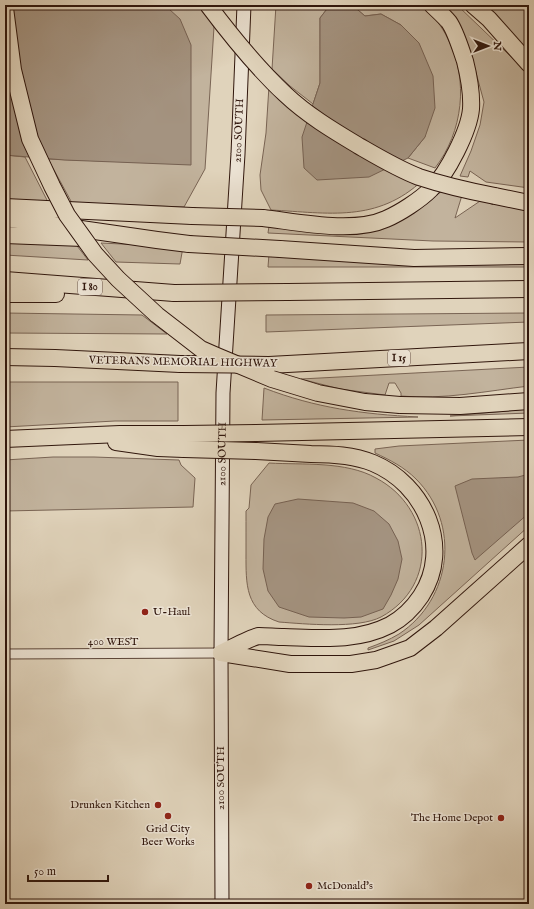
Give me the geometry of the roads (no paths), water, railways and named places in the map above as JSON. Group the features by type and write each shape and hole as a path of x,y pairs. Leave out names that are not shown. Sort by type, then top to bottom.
{"highway":[{"path":"5,16 12,5"},
{"path":"208,5 236,43 265,74 286,95 326,127 375,156 418,176 457,188 529,203"},
{"path":"5,207 34,210 263,218 337,226 364,225 385,219 411,204 432,189 448,168 462,143 471,110 470,80 462,50 449,22 432,5"},
{"path":"473,5 489,19 529,64"},
{"path":"5,8 13,70 30,139 52,186 68,215 95,254 118,279 157,315 201,349 277,380 313,392 364,402 400,405 460,406 529,401"},
{"path":"5,218 189,244 414,258 529,256"},
{"path":"5,235 157,240"},
{"name":"I 80","path":"5,280 174,293"},
{"path":"5,294 529,289"},
{"name":"VETERANS MEMORIAL HIGHWAY","path":"5,358 55,358 180,364 269,365 529,351"},
{"path":"419,405 529,392"},
{"path":"5,439 66,436 158,448 184,441 256,433 529,427"},
{"path":"184,441 256,451 326,454 353,457 372,463 389,472 411,490 426,512 434,538 433,565 425,588 414,605 402,617 385,627 367,634 350,637 258,636 220,653"},
{"path":"220,653 290,664 351,664 376,660 410,648 436,628 529,545"}],"main road":[{"name":"2100 SOUTH","path":"222,904 220,653 223,393 238,154 244,5"}],"street":[{"name":"400 WEST","path":"5,654 220,653"}],"place":[{"name":"U-Haul","path":"145,612"},
{"name":"Drunken Kitchen","path":"158,805"},
{"name":"Grid City Beer Works","path":"168,816"},
{"name":"The Home Depot","path":"501,818"},
{"name":"McDonald's","path":"309,886"}]}
